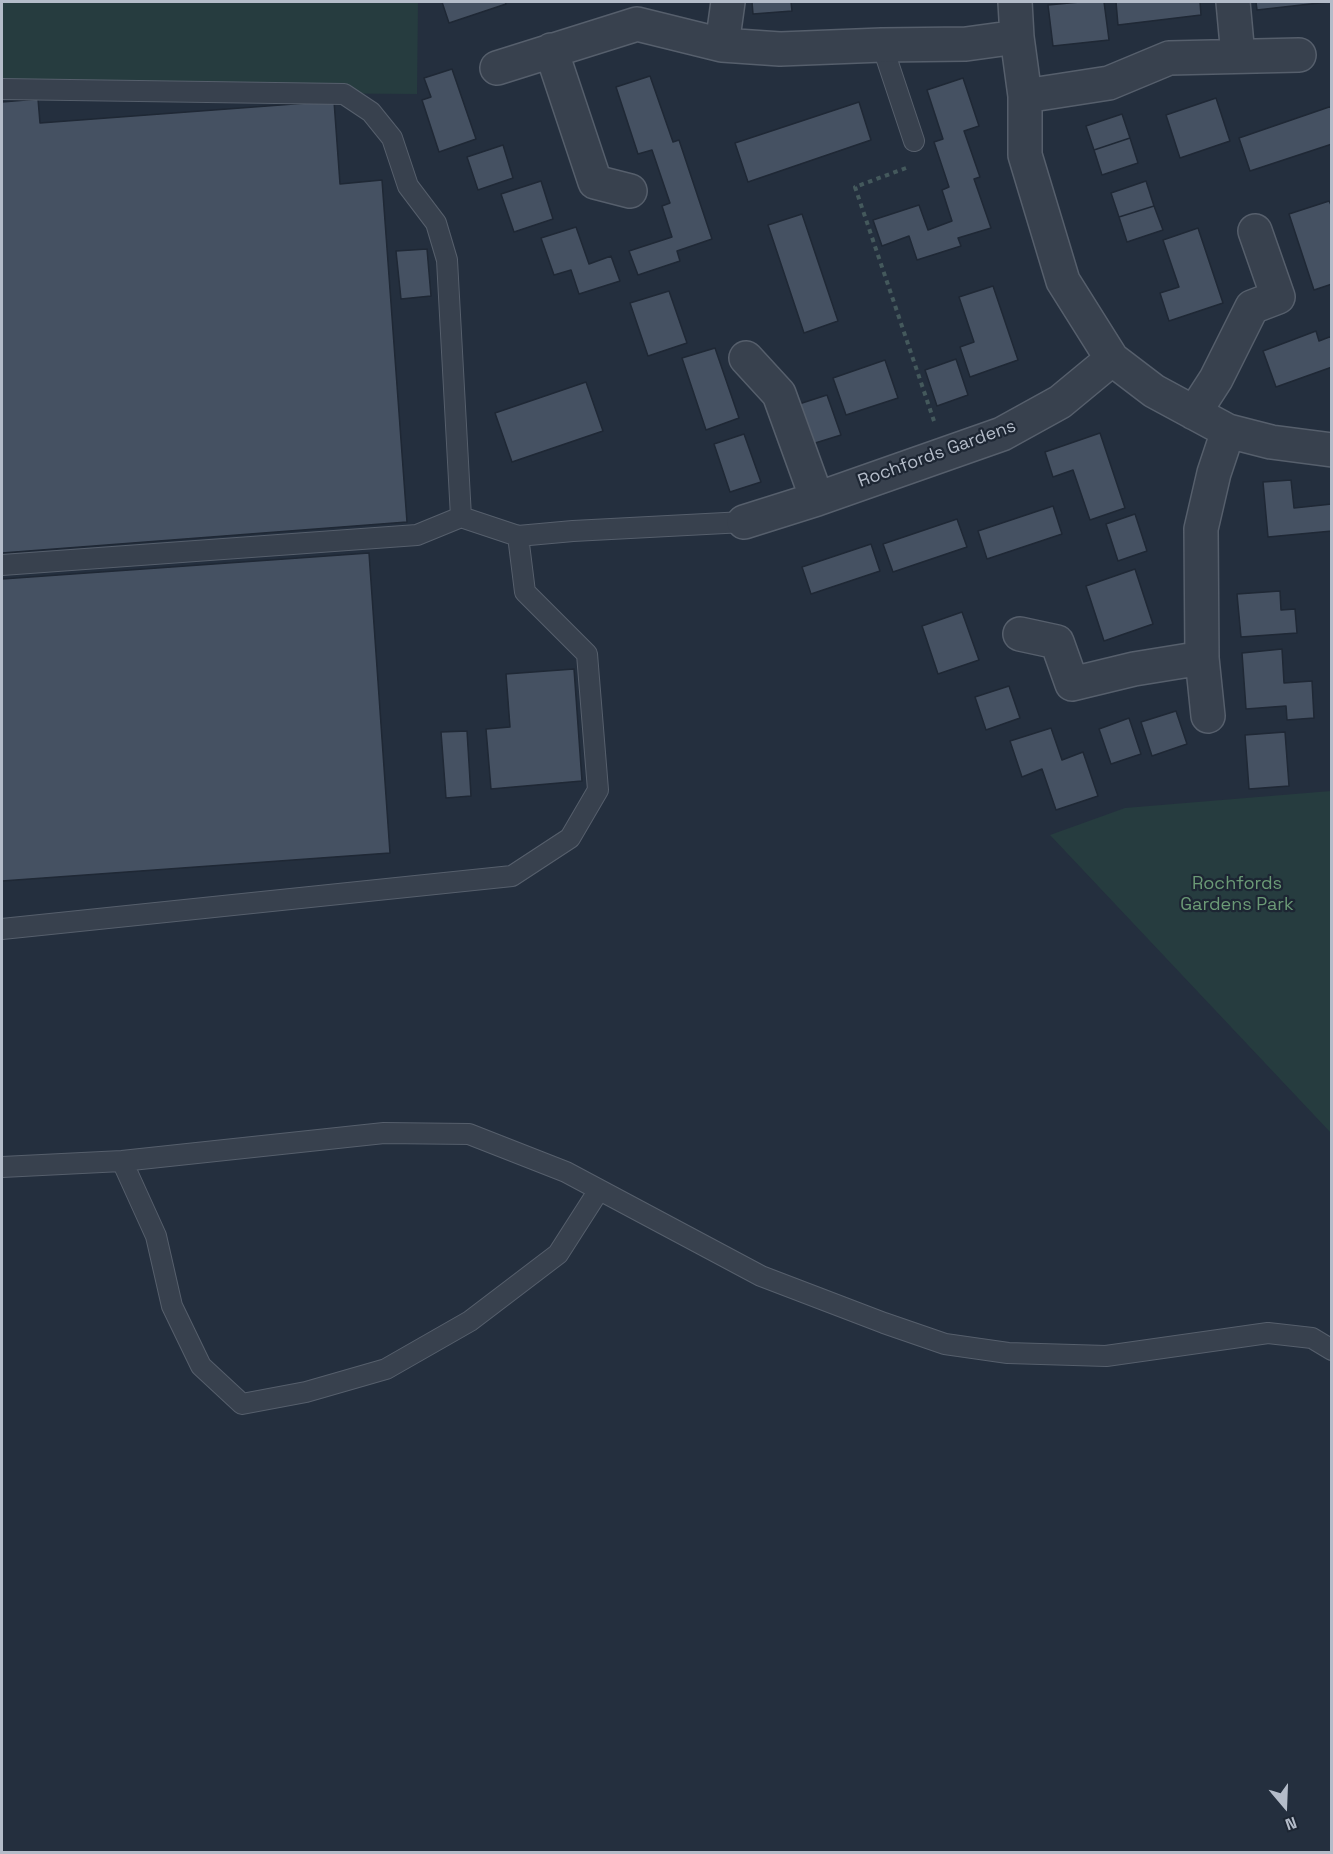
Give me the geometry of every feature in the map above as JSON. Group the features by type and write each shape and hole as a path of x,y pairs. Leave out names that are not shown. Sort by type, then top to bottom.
{"street":[{"path":"722,45 728,2"},
{"path":"1015,2 1025,96 1025,155 1063,281 1112,359 1154,391 1228,431 1270,442 1332,450"},
{"path":"1233,2 1238,56"},
{"path":"496,68 637,24 722,45 780,49 966,44 1017,37"},
{"path":"550,50 595,182 630,191"},
{"path":"1025,96 1108,82 1169,58 1299,55"},
{"path":"1194,413 1216,379 1252,308 1278,297 1255,231"},
{"path":"746,358 779,394 817,499"},
{"name":"Rochfords Gardens","path":"744,522 1002,434 1060,402 1112,359"},
{"path":"1208,716 1202,658 1201,529 1214,473 1228,431"},
{"path":"1020,634 1057,642 1072,684 1134,669 1202,658"}],"lane":[{"path":"882,45 914,141"},
{"path":"2,89 344,94 371,112 392,138 408,186 436,223 447,260 461,517"},
{"path":"2,565 417,535 461,517 518,536 744,522"},
{"path":"2,929 512,876 570,838 598,790 587,654 525,592 518,536"},
{"path":"2,1167 122,1161 384,1133 469,1134 566,1172 761,1276 945,1344 1008,1353 1106,1356 1268,1333 1312,1338 1332,1350"},
{"path":"122,1161 156,1236 172,1306 201,1366 242,1404 306,1392 386,1369 470,1322 558,1254 599,1190"}],"path":[{"path":"914,141 908,167 855,187 945,453"}],"green space":[{"path":"2,2 418,2 417,94 2,91"},
{"name":"Rochfords Gardens Park","path":"1332,791 1331,1133 1050,835 1125,808"}],"building":[{"path":"442,2 505,2 506,4 449,23"},
{"path":"752,2 791,2 792,11 753,14"},
{"path":"1104,2 1109,40 1053,46 1048,5"},
{"path":"1116,2 1200,2 1201,15 1118,25"},
{"path":"1256,2 1328,2 1257,10"},
{"path":"452,69 476,139 439,152 422,100 431,97 424,78"},
{"path":"650,76 673,142 679,140 712,239 677,251 680,261 638,275 629,251 672,237 662,206 670,203 652,150 638,154 616,87"},
{"path":"963,78 979,126 964,131 980,177 974,179 991,228 958,238 961,246 917,260 909,236 882,246 873,220 919,205 928,230 952,221 942,190 949,187 934,142 943,139 927,90"},
{"path":"1216,98 1230,141 1180,158 1166,115"},
{"path":"38,99 40,123 334,101 340,184 382,180 407,522 2,553 2,102"},
{"path":"859,102 871,140 748,182 735,143"},
{"path":"1332,106 1332,144 1250,171 1239,138"},
{"path":"1122,114 1130,138 1094,150 1086,126"},
{"path":"1130,138 1138,163 1102,175 1094,150"},
{"path":"503,145 513,178 478,190 467,157"},
{"path":"541,181 553,219 514,232 501,194"},
{"path":"1146,181 1154,206 1119,217 1111,193"},
{"path":"1329,201 1332,207 1332,284 1314,290 1289,214"},
{"path":"1154,206 1163,230 1127,242 1119,217"},
{"path":"802,214 838,321 804,333 768,225"},
{"path":"576,227 589,264 611,256 620,281 579,294 571,270 554,275 541,238"},
{"path":"1198,228 1223,303 1169,321 1160,293 1179,287 1163,240"},
{"path":"427,249 431,296 401,299 396,251"},
{"path":"993,286 1018,360 970,377 960,347 974,342 959,297"},
{"path":"669,291 687,343 648,356 630,303"},
{"path":"1316,331 1319,341 1332,336 1332,367 1276,387 1263,351"},
{"path":"715,348 739,418 706,430 682,358"},
{"path":"956,359 968,395 937,406 925,370"},
{"path":"885,360 898,398 846,415 833,378"},
{"path":"586,382 603,431 512,462 495,413"},
{"path":"827,395 841,435 812,444 799,404"},
{"path":"1100,433 1125,508 1090,520 1073,470 1053,477 1045,452"},
{"path":"744,434 761,482 730,492 714,444"},
{"path":"1291,480 1294,508 1332,504 1332,531 1268,537 1263,482"},
{"path":"1053,506 1062,534 987,559 978,531"},
{"path":"1135,514 1147,551 1118,561 1106,524"},
{"path":"957,519 967,547 893,572 883,544"},
{"path":"871,544 880,571 811,594 802,567"},
{"path":"369,553 390,853 2,881 2,579"},
{"path":"1135,569 1153,624 1104,641 1086,586"},
{"path":"1280,591 1281,610 1295,609 1297,633 1241,637 1237,594"},
{"path":"962,612 979,660 938,674 922,626"},
{"path":"1282,649 1284,683 1312,681 1314,718 1287,720 1286,706 1246,709 1242,653"},
{"path":"574,669 582,781 491,789 486,729 510,727 506,674"},
{"path":"1009,686 1020,718 986,730 975,697"},
{"path":"1176,711 1187,744 1152,756 1141,722"},
{"path":"1129,718 1141,754 1111,764 1099,729"},
{"path":"1051,728 1062,760 1083,752 1098,796 1056,810 1042,769 1022,777 1010,741"},
{"path":"467,731 471,796 446,798 441,732"},
{"path":"1285,732 1289,786 1249,789 1245,735"}]}
